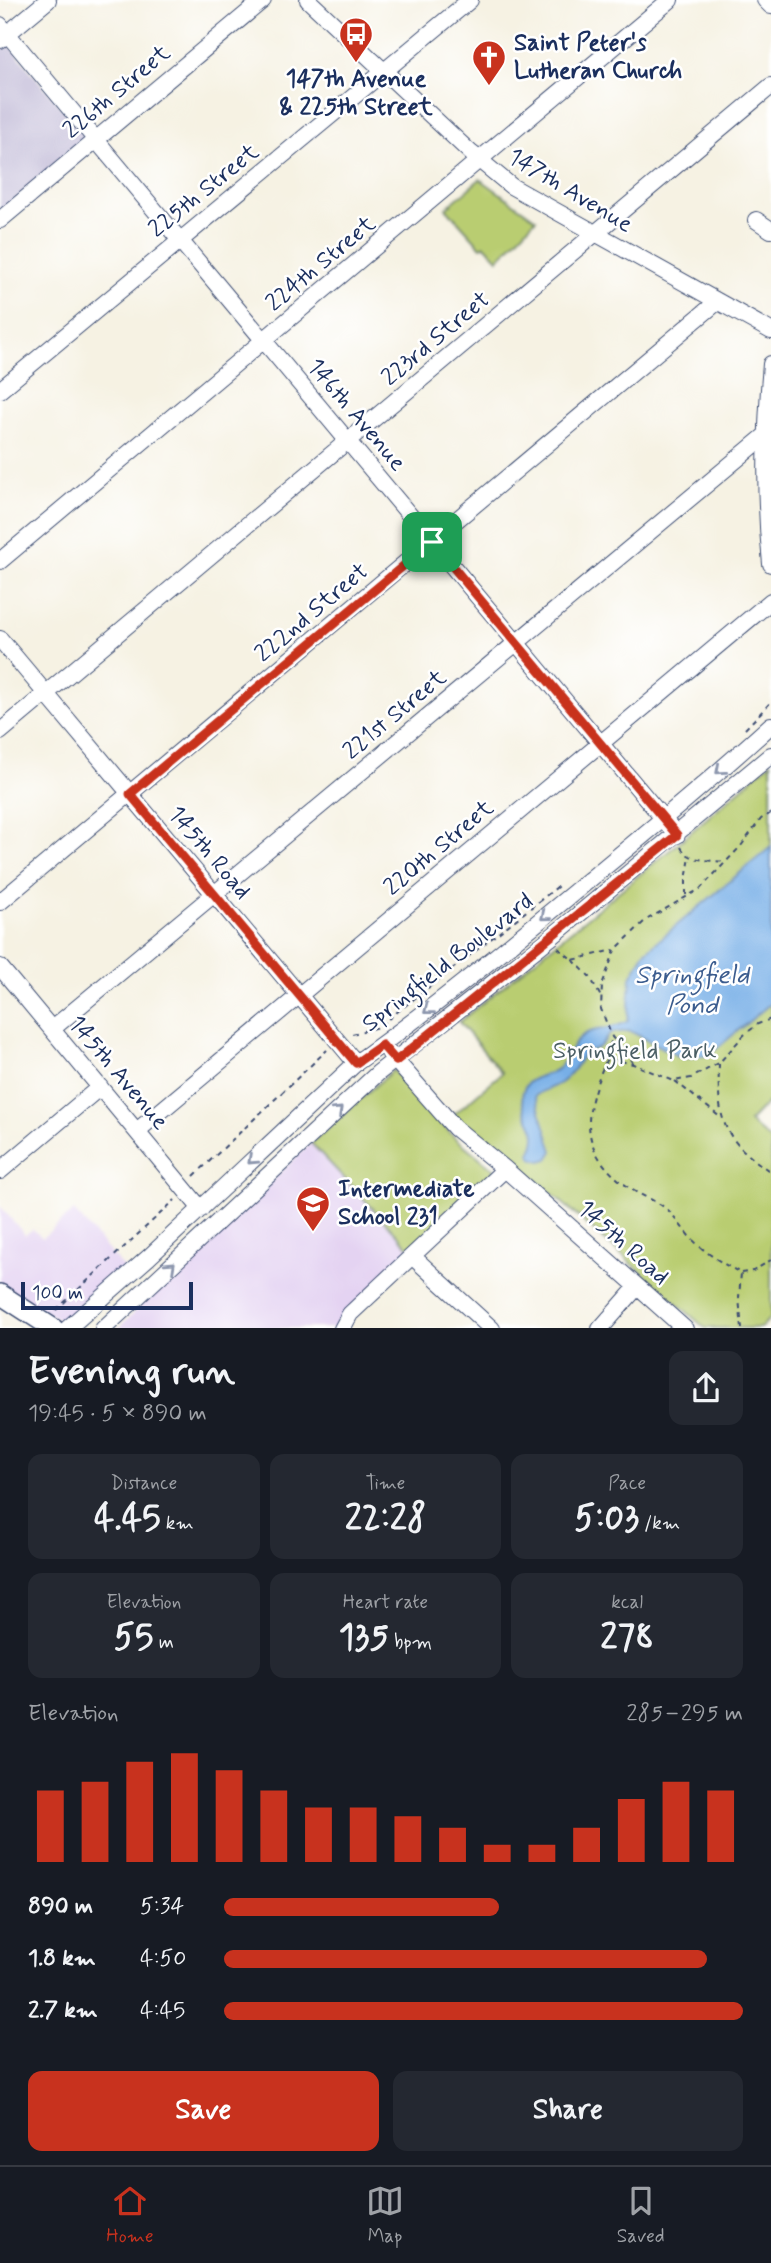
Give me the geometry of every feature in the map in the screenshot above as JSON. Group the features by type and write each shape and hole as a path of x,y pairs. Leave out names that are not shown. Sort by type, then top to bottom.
{"main road":[{"path":"0,1294 55,1321"}],"street":[{"path":"2,33 48,0"},
{"name":"226th Street","path":"0,220 263,0"},
{"name":"147th Avenue","path":"308,0 384,73 511,187 771,331"},
{"name":"225th Street","path":"0,390 470,0"},
{"name":"224th Street","path":"0,561 670,0"},
{"path":"765,0 771,6"},
{"name":"146th Avenue","path":"2,33 265,340 679,840"},
{"name":"223rd Street","path":"0,732 771,86"},
{"path":"756,220 771,230"},
{"name":"222nd Street","path":"0,902 717,302"},
{"path":"771,364 766,435 766,520 771,564"},
{"name":"221st Street","path":"52,1029 766,435"},
{"name":"220th Street","path":"136,1131 771,601"},
{"name":"145th Road","path":"0,639 356,1063"},
{"name":"Springfield Boulevard","path":"67,1328 201,1209 356,1063 506,947 663,819 771,725"},
{"name":"Springfield Boulevard","path":"103,1328 378,1073 679,840 771,755"},
{"name":"145th Avenue","path":"0,967 201,1209"},
{"name":"145th Road","path":"382,1045 455,1128 685,1328"},
{"path":"0,1171 100,1087"},
{"path":"342,1328 350,1314 505,1169"},
{"path":"412,1256 492,1328"},
{"path":"600,1328 637,1287"}],"path":[{"path":"741,732 771,702"},
{"path":"634,1064 612,1037 601,1009 602,985 615,950 646,920 700,889 727,862 761,819 771,813"},
{"path":"679,840 682,852 690,857 727,862"},
{"path":"686,896 685,880 690,857"},
{"name":"Springfield Boulevard","path":"348,1036 378,1027 562,883"},
{"path":"556,946 590,978 602,998"},
{"path":"573,960 615,950"},
{"path":"674,1081 691,1078 719,1063 744,1035 758,1024 771,1019"},
{"path":"612,1037 588,1123 590,1139 597,1156 608,1170 632,1191 668,1210 708,1254 741,1273 753,1271 771,1260"},
{"path":"191,1179 331,1046"},
{"path":"607,1058 634,1064 674,1081 720,1118 745,1153 771,1172"},
{"path":"719,1063 720,1118"},
{"path":"55,1321 56,1309 179,1196"},
{"path":"741,1273 739,1298 743,1328"}],"shaded area":[{"path":"0,34 87,139 0,212"},
{"path":"311,1143 413,1251 336,1328 118,1328"},
{"path":"0,1206 25,1235 33,1229 42,1238 74,1211 129,1274 64,1323 0,1284"}],"green space":[{"path":"480,179 536,219 498,259 485,245 481,247 446,208"},
{"name":"Springfield Park","path":"771,762 771,1099 749,1122 771,1141 771,1317 761,1328 705,1328 525,1170 453,1115 502,1073 459,1022 676,845"},
{"path":"393,1070 453,1136 495,1170 413,1251 311,1143"}],"water":[{"name":"Springfield Pond","path":"771,847 771,1003 709,1055 682,1058 630,1031 610,1033 600,1046 585,1051 564,1080 535,1096 553,1151 548,1159 541,1161 532,1158 530,1153 535,1132 522,1100 526,1085 531,1080 557,1069 582,1036 628,1021 631,977 645,952"}],"place":[{"name":"147th Avenue & 225th Street","path":"356,64"},
{"name":"Saint Peter's Lutheran Church","path":"489,87"},
{"name":"Intermediate School 231","path":"313,1233"}],"route":[{"path":"432,542 677,835 396,1061 382,1045 356,1063 130,794 432,542"}]}
